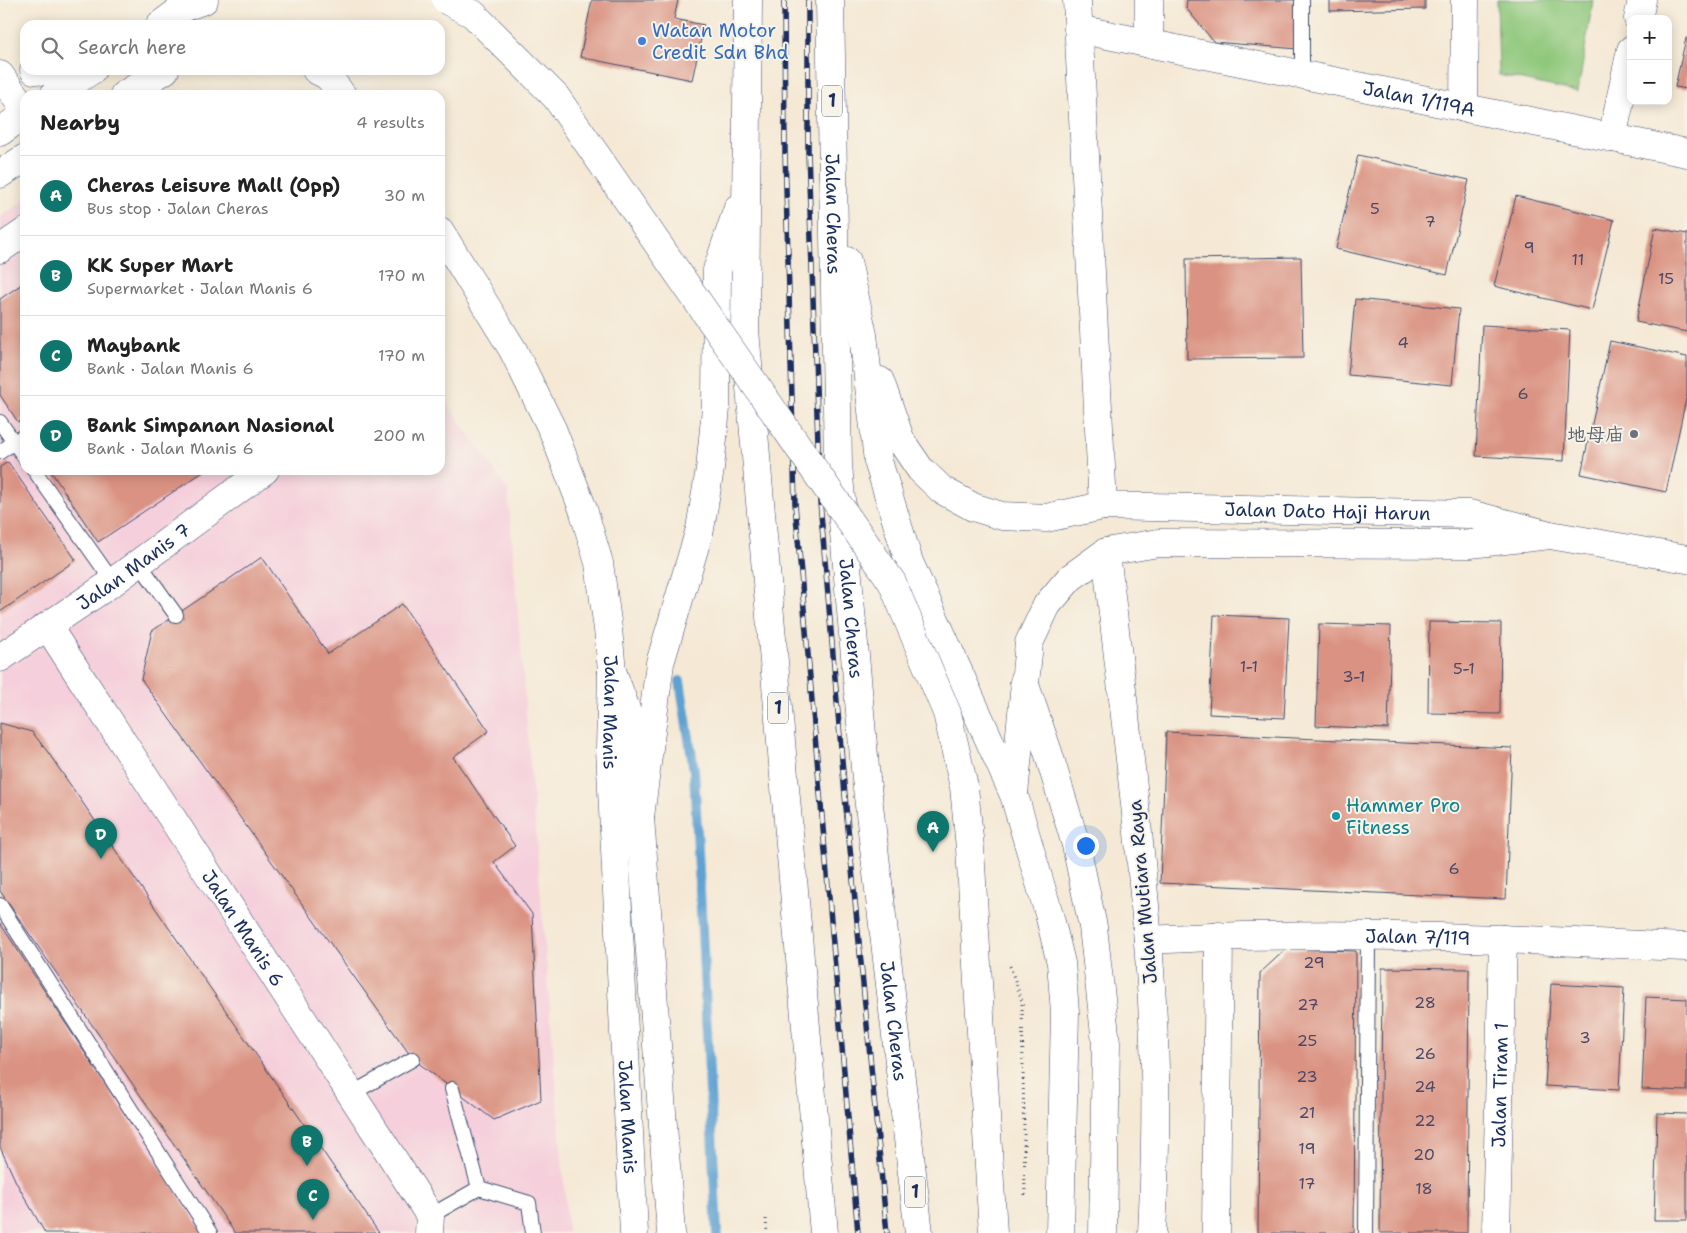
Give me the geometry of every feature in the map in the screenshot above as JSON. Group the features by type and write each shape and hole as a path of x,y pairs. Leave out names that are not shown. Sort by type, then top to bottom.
{"main road":[{"path":"446,0 473,14 556,96 892,582 947,713 964,787 970,848 993,1233"},
{"name":"1","path":"748,0 745,330 824,1233"},
{"name":"Jalan Cheras","path":"830,0 835,203 838,465 866,780 919,1233"},
{"path":"1077,0 1104,506"},
{"path":"1149,0 1149,44"},
{"path":"1464,108 1465,0"},
{"path":"1639,15 1642,0"},
{"path":"168,20 196,2"},
{"name":"Jalan 1/119A","path":"1078,29 1687,154"},
{"path":"0,57 20,65"},
{"path":"1612,138 1629,60"},
{"path":"62,90 84,75"},
{"path":"326,75 338,90"},
{"path":"0,76 20,103"},
{"path":"118,90 153,79"},
{"path":"133,90 153,79"},
{"path":"0,132 20,118"},
{"path":"0,174 20,161"},
{"path":"640,817 660,663 700,529 710,469 716,408 717,270 746,183"},
{"path":"835,203 863,335 878,460 909,562 1014,795 1049,914 1060,963 1065,1012 1060,1233"},
{"path":"0,249 20,235"},
{"name":"Jalan Manis","path":"445,239 513,350 557,440 583,509 599,563 612,672 610,749 634,1233"},
{"name":"Jalan Dato Haji Harun","path":"863,335 901,441 920,469 942,490 973,507 1002,516 1046,518 1104,506 1470,514 1550,535 1687,559"},
{"name":"Jalan Manis 7","path":"0,658 113,582 258,475"},
{"name":"Jalan Dato Haji Harun","path":"1106,552 1158,543 1470,544 1550,535"},
{"path":"1014,795 1029,643 1048,605 1070,578 1106,552"},
{"name":"Jalan Mutiara Raya","path":"1106,552 1148,940 1154,1042 1156,1142 1152,1233"},
{"name":"Jalan Manis 6","path":"48,627 351,1094 430,1224"},
{"path":"612,672 626,708 631,765 640,817 671,1233"},
{"path":"1024,682 1048,752 1076,845 1093,926 1106,1043 1103,1233"},
{"path":"1216,1233 1219,936"},
{"name":"Jalan 7/119","path":"1148,940 1219,936 1368,936 1503,939 1687,947"},
{"name":"Jalan Tiram 1","path":"1496,1233 1503,939"}],"lane":[{"path":"1302,0 1302,74"},
{"path":"0,422 20,438 0,452"},
{"path":"38,475 113,582"},
{"path":"139,562 176,615"},
{"path":"0,905 210,1233"},
{"path":"1366,1233 1368,936"},
{"path":"351,1094 414,1059"},
{"path":"452,1089 479,1188"},
{"path":"430,1224 479,1188"},
{"path":"479,1188 529,1203 533,1233"}],"path":[{"path":"766,1219 768,1233"}],"shaded area":[{"path":"20,203 20,475 445,475 445,400 508,490 568,1233 0,1233 0,217"}],"green space":[{"path":"1497,0 1593,0 1578,92 1499,75"}],"building":[{"name":"Watan Motor Credit Sdn Bhd","path":"592,0 678,0 674,19 704,25 692,80 580,57"},
{"path":"1187,0 1298,0 1298,49 1214,42 1186,8"},
{"path":"1330,0 1425,0 1425,9 1330,11"},
{"path":"1687,38 1687,89 1675,87"},
{"path":"1358,155 1469,180 1447,275 1336,249"},
{"path":"1516,196 1614,220 1592,310 1494,286"},
{"path":"1655,228 1687,234 1687,332 1636,322"},
{"path":"1301,257 1303,358 1187,359 1186,259"},
{"path":"20,285 20,421 18,422 0,395 0,299"},
{"path":"1355,299 1459,309 1452,385 1348,375"},
{"path":"1482,325 1570,330 1564,461 1476,456"},
{"name":"地母庙","path":"1610,341 1687,357 1687,394 1666,492 1581,474"},
{"path":"8,462 76,560 0,612 0,467"},
{"path":"53,475 198,475 98,542"},
{"path":"262,557 328,654 402,604 489,731 453,757 515,846 494,862 532,914 541,1100 494,1120 413,1059 141,679 152,631"},
{"path":"1214,615 1289,618 1284,718 1209,714"},
{"path":"1429,622 1501,623 1500,714 1428,713"},
{"path":"1319,624 1391,626 1388,729 1316,726"},
{"path":"0,723 32,732 47,751 379,1233 235,1233 0,891"},
{"name":"Hammer Pro Fitness","path":"1166,732 1512,748 1506,899 1160,883"},
{"path":"0,923 203,1233 45,1233 16,1182 0,1147"},
{"path":"1286,949 1356,951 1354,1233 1258,1233 1260,973"},
{"path":"1382,968 1469,969 1467,1233 1380,1233"},
{"path":"1551,984 1624,988 1619,1090 1545,1086"},
{"path":"1646,997 1687,999 1687,1091 1642,1089"},
{"path":"1657,1113 1687,1114 1687,1220 1654,1220"}],"waterway":[{"path":"680,681 694,770 717,1233"}],"railway":[{"path":"784,0 785,152 795,504 858,1233"},
{"path":"808,0 808,151 820,502 846,807 887,1233"}],"place":[{"name":"Watan Motor Credit Sdn Bhd","path":"642,41"},
{"name":"地母庙","path":"1634,434"},
{"name":"Hammer Pro Fitness","path":"1336,816"},
{"name":"Cheras Leisure Mall (Opp)","path":"933,852"},
{"name":"Bank Simpanan Nasional","path":"101,859"},
{"name":"KK Super Mart","path":"307,1166"},
{"name":"Maybank","path":"313,1220"}]}
